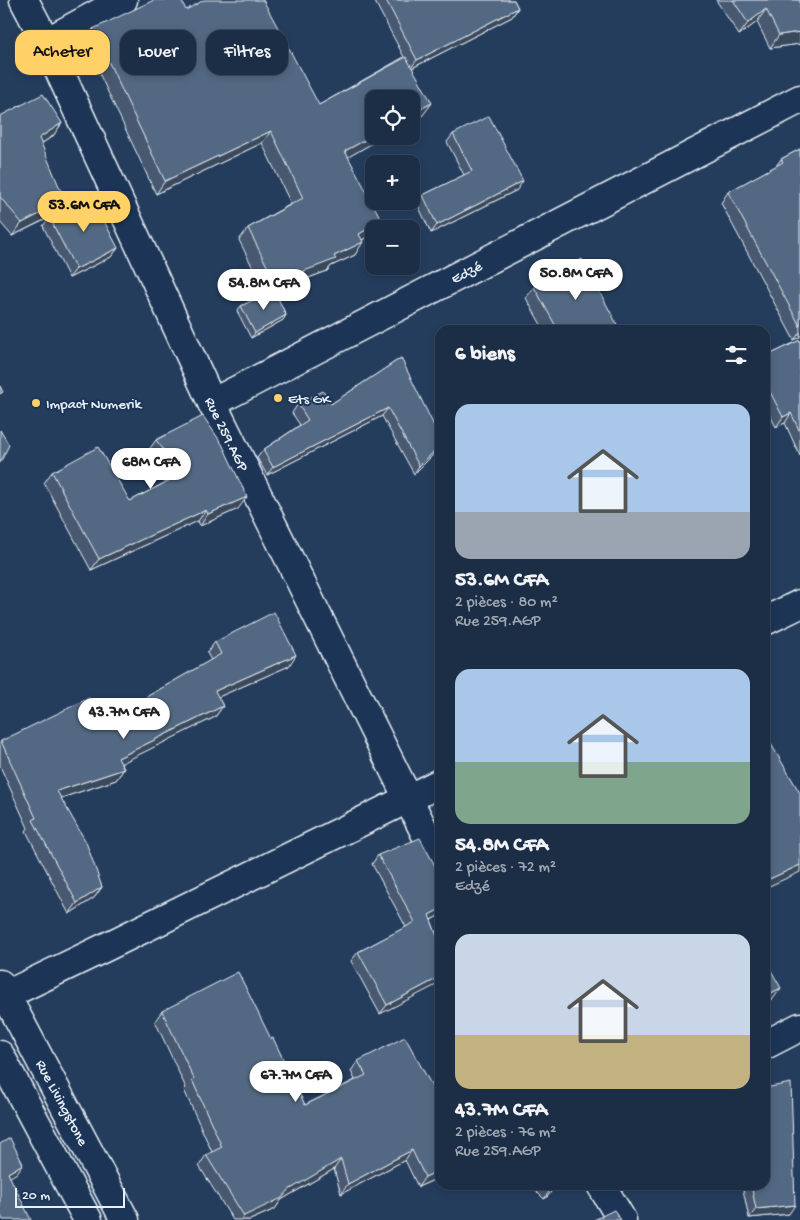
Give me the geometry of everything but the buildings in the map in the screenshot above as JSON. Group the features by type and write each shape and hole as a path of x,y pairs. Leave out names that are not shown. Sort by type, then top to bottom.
{"street":[{"name":"Rue 259.AGP","path":"24,0 40,30"},
{"path":"68,30 123,0"},
{"name":"Rue 259.AGP","path":"61,75 212,403 435,853"},
{"name":"Edzé","path":"212,403 800,99"},
{"path":"770,619 800,604"},
{"path":"2,992 435,784"},
{"name":"Rue Livingstone","path":"2,992 125,1220"},
{"path":"770,1042 800,1026"},
{"path":"0,1055 88,1220"},
{"path":"604,1190 622,1220"}],"place":[{"name":"Ets GK","path":"278,398"},
{"name":"Impact Numerik","path":"36,403"}]}
